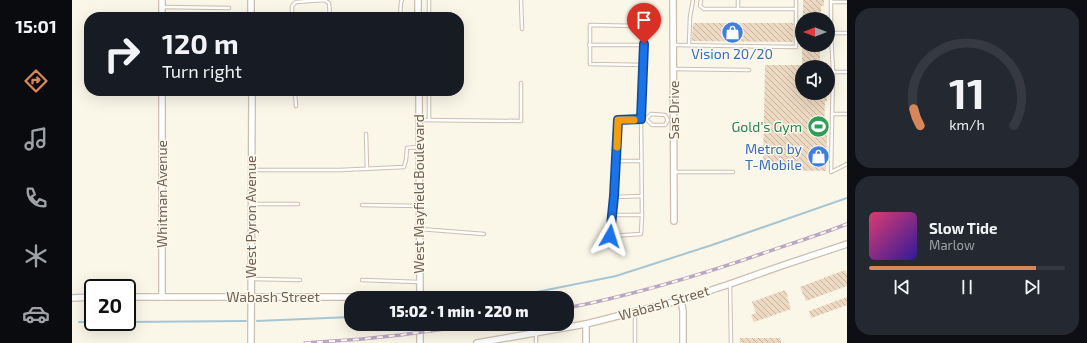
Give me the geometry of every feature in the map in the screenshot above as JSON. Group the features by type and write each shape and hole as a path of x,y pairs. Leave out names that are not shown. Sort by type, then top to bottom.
{"street":[{"path":"162,0 162,12"},
{"path":"251,0 252,12"},
{"path":"418,0 418,12"},
{"name":"Sas Drive","path":"673,0 674,69 671,120 674,172 674,221"},
{"name":"Whitman Avenue","path":"162,96 162,297"},
{"name":"West Pyron Avenue","path":"251,343 252,96"},
{"name":"West Mayfield Boulevard","path":"419,96 420,291"},
{"name":"Wabash Street","path":"477,343 586,324 681,300 847,244"},
{"path":"72,298 84,298"},
{"name":"Wabash Street","path":"136,298 344,298"},
{"path":"681,300 683,311 683,343"},
{"path":"586,324 586,343"},
{"path":"420,331 420,343"}],"lane":[{"path":"292,12 292,6 296,2 324,0 330,3 330,12"},
{"path":"400,12 402,0"},
{"path":"429,0 429,12"},
{"path":"521,0 522,28"},
{"path":"689,46 690,17 693,0"},
{"path":"700,0 700,6 704,9 796,9"},
{"path":"738,0 738,9"},
{"path":"674,45 796,47 796,0"},
{"path":"831,12 831,1 847,2"},
{"path":"162,7 229,8"},
{"path":"644,65 590,64 590,25 640,26 644,28 644,65 641,119 641,234 610,236 613,215 618,120 641,119 646,120 652,125 665,125 671,120 665,115 651,114 646,120"},
{"path":"835,33 847,33"},
{"path":"589,45 644,44"},
{"path":"674,69 749,70"},
{"path":"835,72 847,72"},
{"path":"419,120 521,122 521,83"},
{"path":"295,96 296,106"},
{"path":"429,96 429,120"},
{"path":"832,100 831,172 847,164"},
{"path":"832,114 847,114"},
{"path":"366,134 366,169"},
{"path":"251,170 366,169 404,167 407,148 419,147"},
{"path":"616,161 641,161"},
{"path":"674,172 733,172"},
{"path":"614,196 642,196"},
{"path":"252,204 298,204"},
{"path":"362,205 419,206"},
{"path":"613,215 642,215"},
{"path":"419,229 484,234"},
{"path":"251,279 300,280"},
{"path":"362,280 420,282"},
{"path":"730,284 731,343"},
{"path":"635,312 635,343"},
{"path":"536,333 536,343"}],"building":[{"path":"803,0 824,0 824,6 821,6 821,12 803,12"},
{"path":"693,23 793,23 793,42 692,41"},
{"path":"802,52 820,52 820,60 802,60"},
{"path":"765,65 795,65 795,100 827,100 825,101 824,130 827,131 826,171 763,170"},
{"path":"845,270 847,274 847,286 806,301 800,287"},
{"path":"785,290 791,309 754,322 751,315 756,313 752,302"},
{"path":"847,297 847,305 811,318 809,311"},
{"path":"740,338 781,338 781,343 740,343"}],"waterway":[{"path":"542,291 616,276 712,245 847,198"},
{"path":"257,321 344,317"},
{"path":"136,322 246,321"},
{"path":"79,322 84,322"}],"railway":[{"path":"574,306 641,291 689,277 815,236 847,224"},
{"path":"305,343 362,339 430,331"}],"slow traffic":[{"path":"617,147 618,120 634,120"}],"place":[{"name":"Vision 20/20","path":"732,32"},
{"name":"Gold's Gym","path":"818,127"},
{"name":"Metro by T-Mobile","path":"818,157"}],"route":[{"path":"610,236 613,215 618,120 641,119 644,44"}]}
